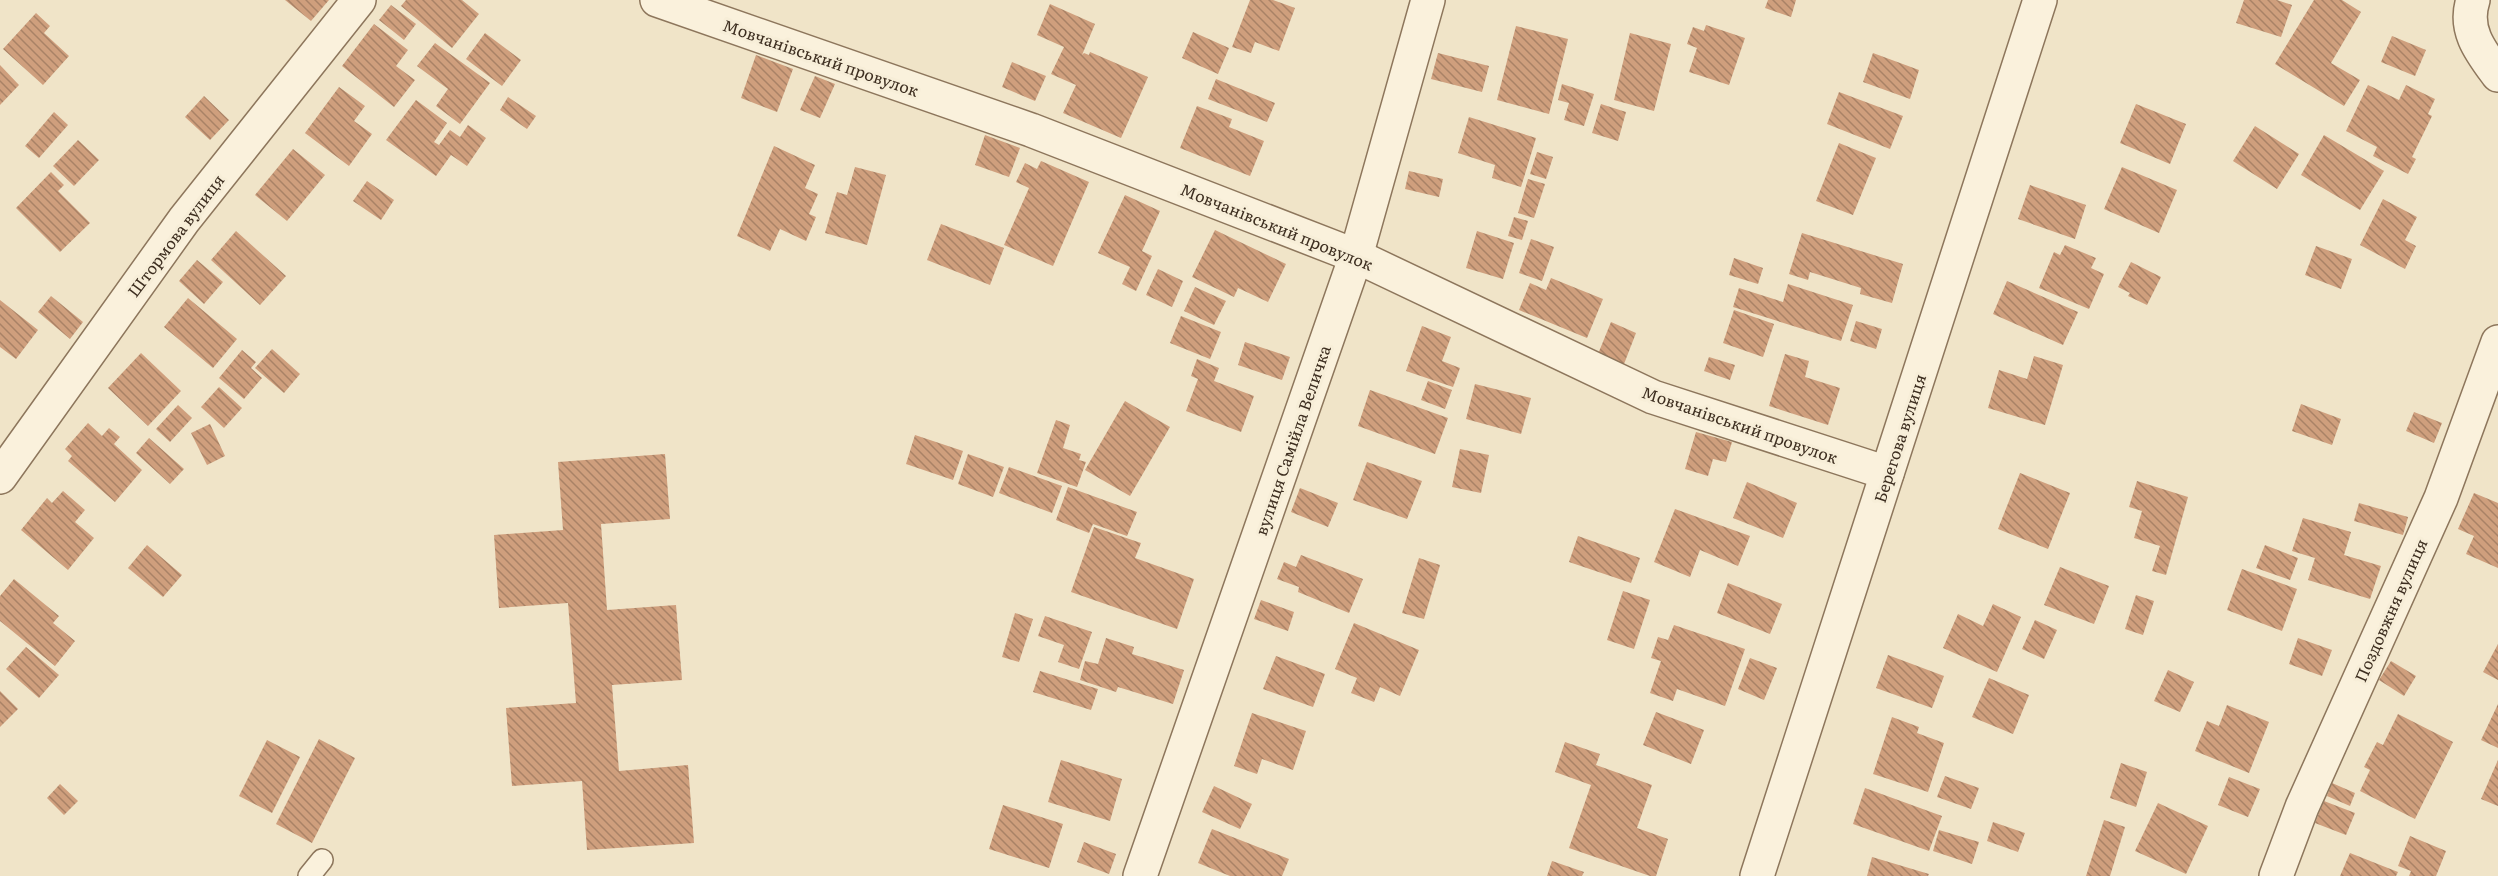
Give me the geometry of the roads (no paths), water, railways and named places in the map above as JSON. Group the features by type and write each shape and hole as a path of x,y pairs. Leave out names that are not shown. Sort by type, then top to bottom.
{"street":[{"name":"Штормова вулиця","path":"0,477 184,220 359,0"},
{"name":"Мовчанівський провулок","path":"657,0 1031,130 1356,255 1653,397 1887,473"},
{"name":"вулиця Самійла Величка","path":"1140,876 1356,255 1428,0"},
{"name":"Берегова вулиця","path":"1757,876 2040,0"},
{"path":"2473,0 2470,26 2476,46 2498,75"},
{"name":"Поздовжня вулиця","path":"2276,876 2302,807 2441,498 2498,342"}]}
